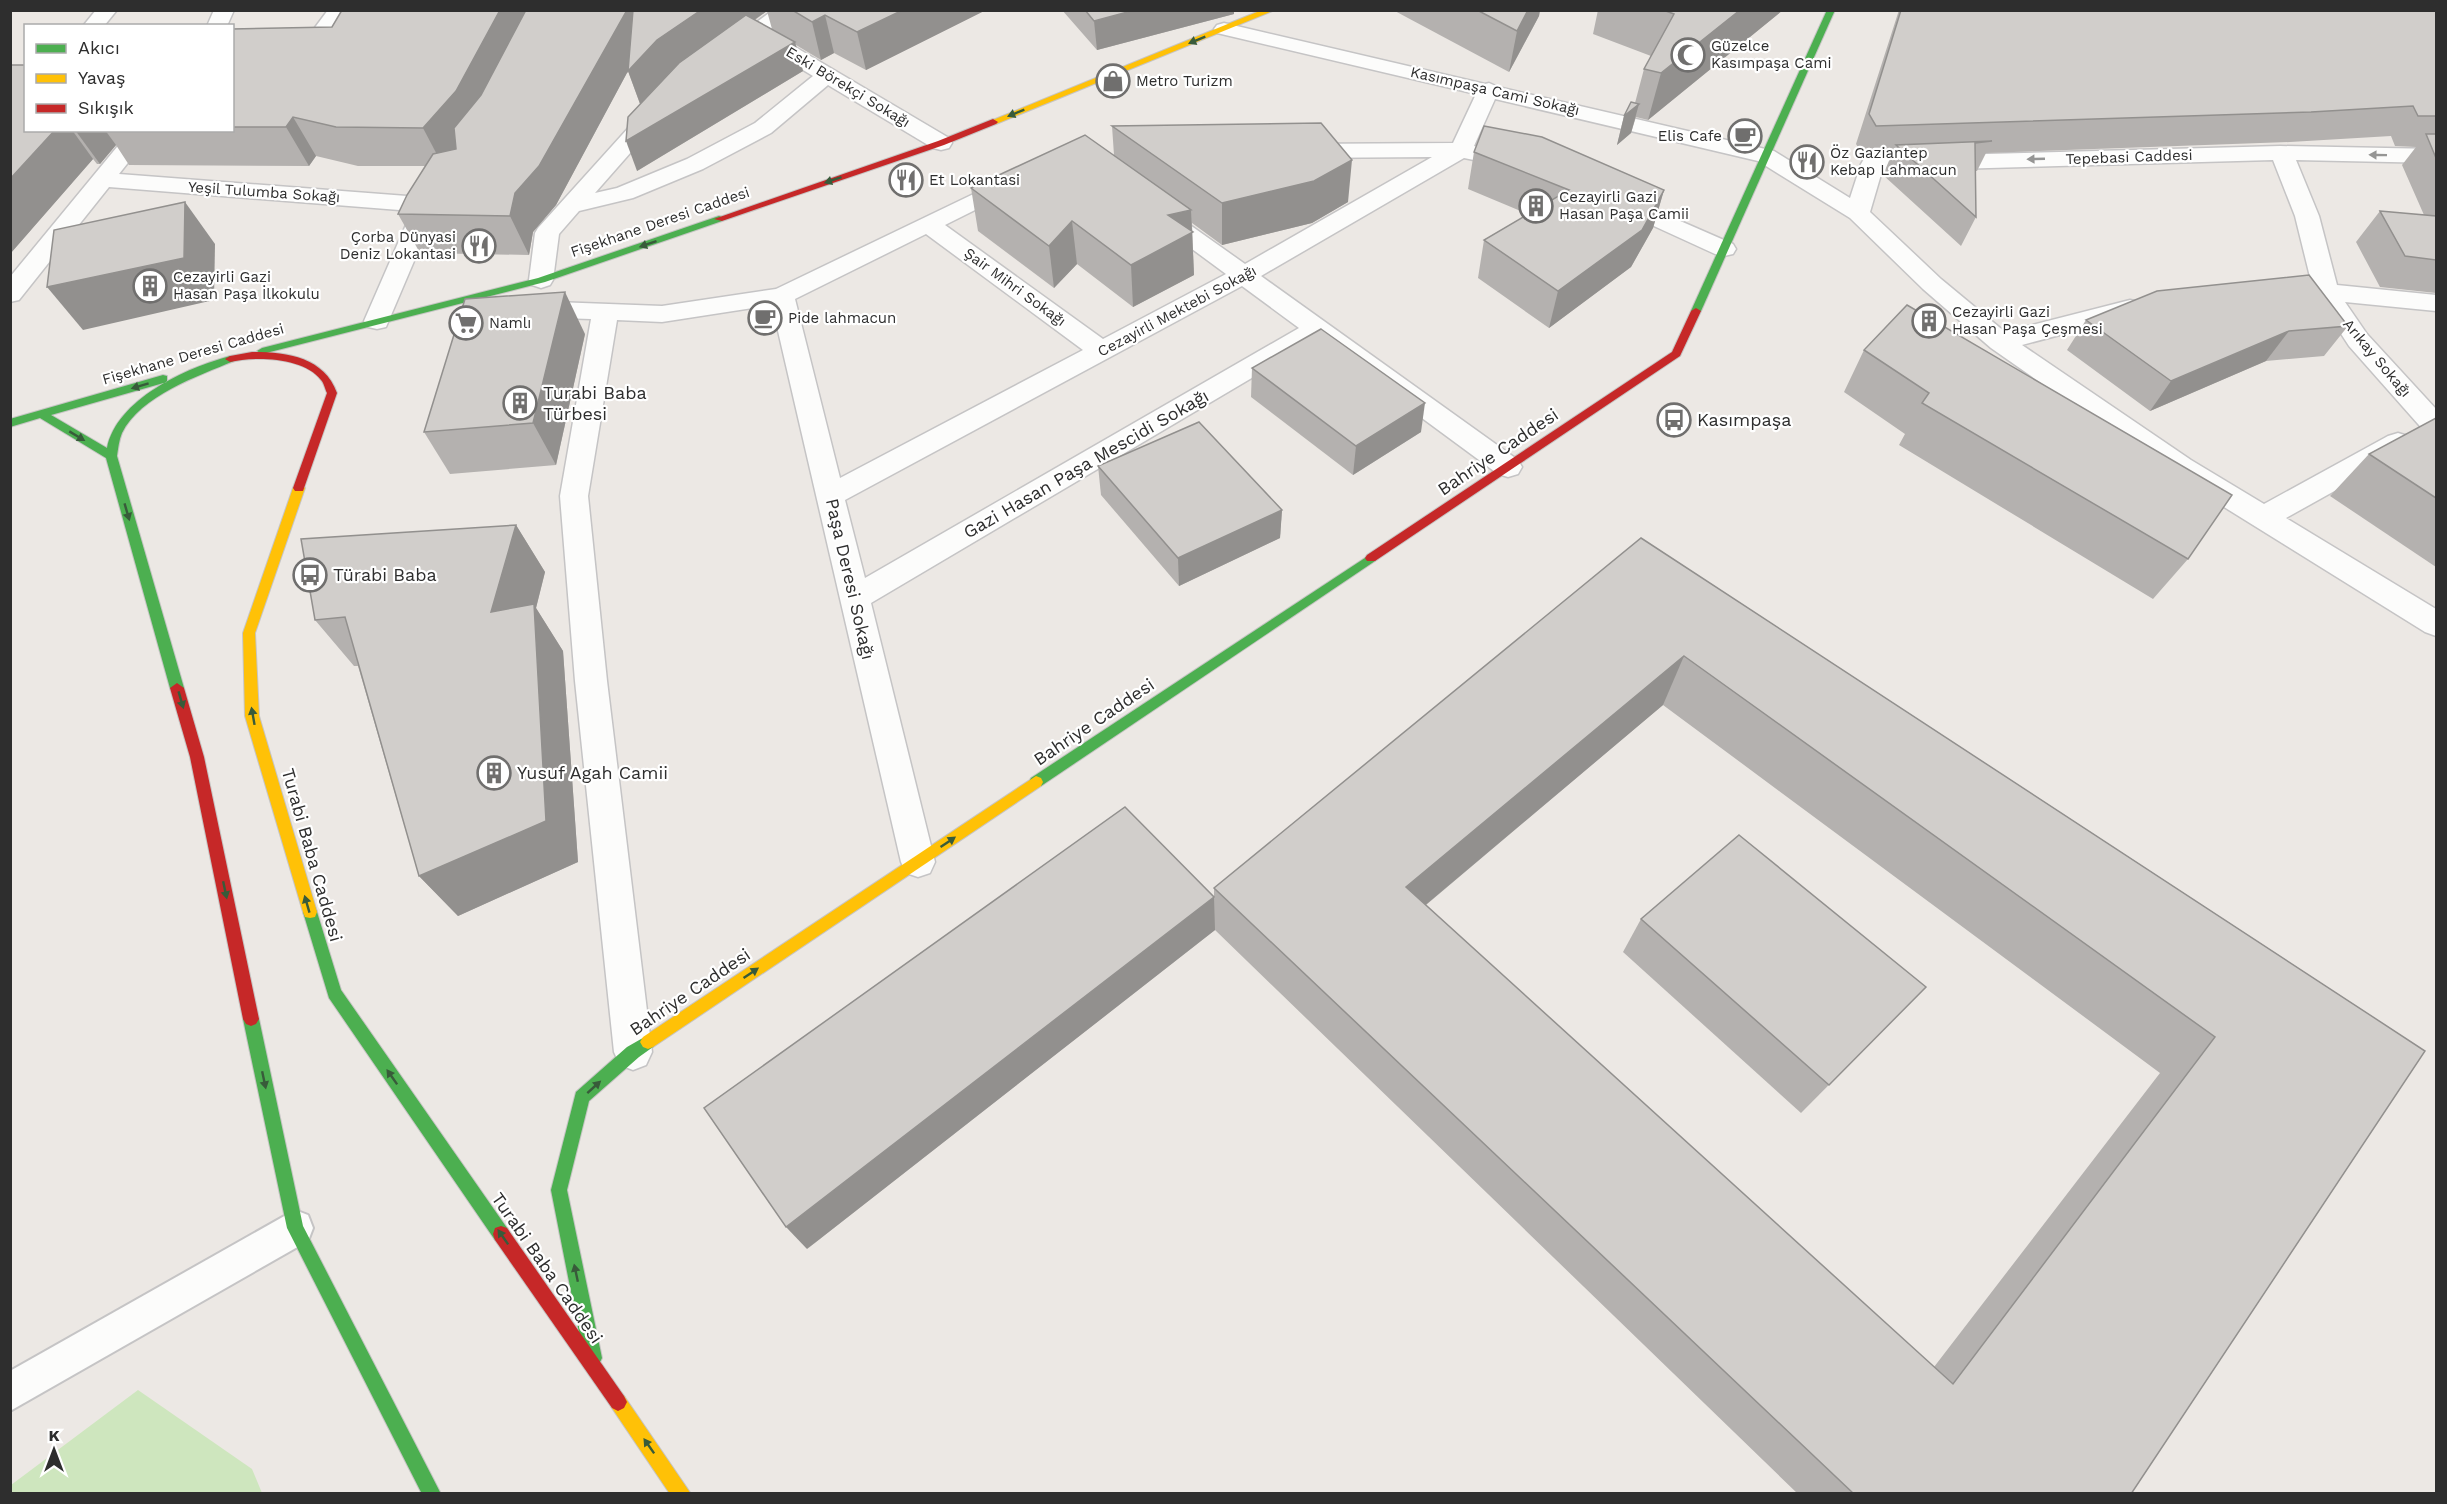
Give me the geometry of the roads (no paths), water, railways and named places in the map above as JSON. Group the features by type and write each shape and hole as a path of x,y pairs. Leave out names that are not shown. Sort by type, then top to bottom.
{"main road":[{"name":"Fişekhane Deresi Caddesi","path":"10,423 236,357 541,280 941,143 1270,10"},
{"name":"Bahriye Caddesi","path":"682,1494 596,1371 559,1190 582,1098 633,1052 1676,354 1831,10"},
{"name":"Turabi Baba Caddesi","path":"236,357 271,356 298,361 324,376 332,393 249,633 252,716 334,993 596,1371"},
{"path":"236,357 181,379 140,404 118,430 111,456 197,757 295,1228 432,1494"},
{"path":"43,415 111,456"}],"street":[{"path":"95,24 107,10"},
{"path":"218,24 224,10"},
{"path":"234,55 305,55 339,10"},
{"path":"707,65 773,18 790,10"},
{"name":"Kasımpaşa Cami Sokağı","path":"1224,29 1489,89 1766,156 1858,213 1932,284 2000,342 2181,467 2436,624"},
{"name":"Eski Börekçi Sokağı","path":"754,32 941,143"},
{"path":"572,206 625,193 695,164 763,128 828,74"},
{"path":"1461,150 1489,89"},
{"path":"541,280 547,233 672,94"},
{"path":"10,294 141,132"},
{"path":"1274,151 1461,150 1542,167"},
{"name":"Cezayirli Mektebi Sokağı","path":"830,496 1244,275 1461,150"},
{"name":"Tepebasi Caddesi","path":"1858,213 1872,164 2280,153 2436,156"},
{"name":"Arıkay Sokağı","path":"2263,518 2436,424 2358,340 2326,292 2307,216 2289,166 2280,153"},
{"path":"456,302 563,312 662,314 782,296 1032,173"},
{"path":"377,321 426,205 448,178"},
{"name":"Yeşil Tulumba Sokağı","path":"103,180 426,205"},
{"path":"1592,189 1724,249"},
{"path":"1140,200 1508,467"},
{"name":"Şair Mihri Sokağı","path":"928,224 1102,351"},
{"path":"2259,297 2326,292 2436,303"},
{"name":"Paşa Deresi Sokağı","path":"782,296 918,862"},
{"path":"2000,342 2146,304 2157,304"},
{"path":"605,313 574,496 591,681 633,1052"},
{"name":"Gazi Hasan Paşa Mescidi Sokağı","path":"854,599 1317,328"}],"lane":[{"path":"10,1392 295,1228"}],"place":[{"name":"Güzelce Kasımpaşa Cami","path":"1688,55"},
{"name":"Metro Turizm","path":"1113,81"},
{"name":"Elis Cafe","path":"1745,136"},
{"name":"Öz Gaziantep Kebap Lahmacun","path":"1807,162"},
{"name":"Et Lokantasi","path":"906,180"},
{"name":"Cezayirli Gazi Hasan Paşa Camii","path":"1536,206"},
{"name":"Çorba Dünyasi Deniz Lokantasi","path":"479,246"},
{"name":"Cezayirli Gazi Hasan Paşa İlkokulu","path":"150,286"},
{"name":"Pide lahmacun","path":"765,318"},
{"name":"Cezayirli Gazi Hasan Paşa Çeşmesi","path":"1929,321"},
{"name":"Namlı","path":"466,323"},
{"name":"Turabi Baba Türbesi","path":"520,403"},
{"name":"Kasımpaşa","path":"1674,420"},
{"name":"Türabi Baba","path":"310,575"},
{"name":"Yusuf Agah Camii","path":"494,773"}]}
